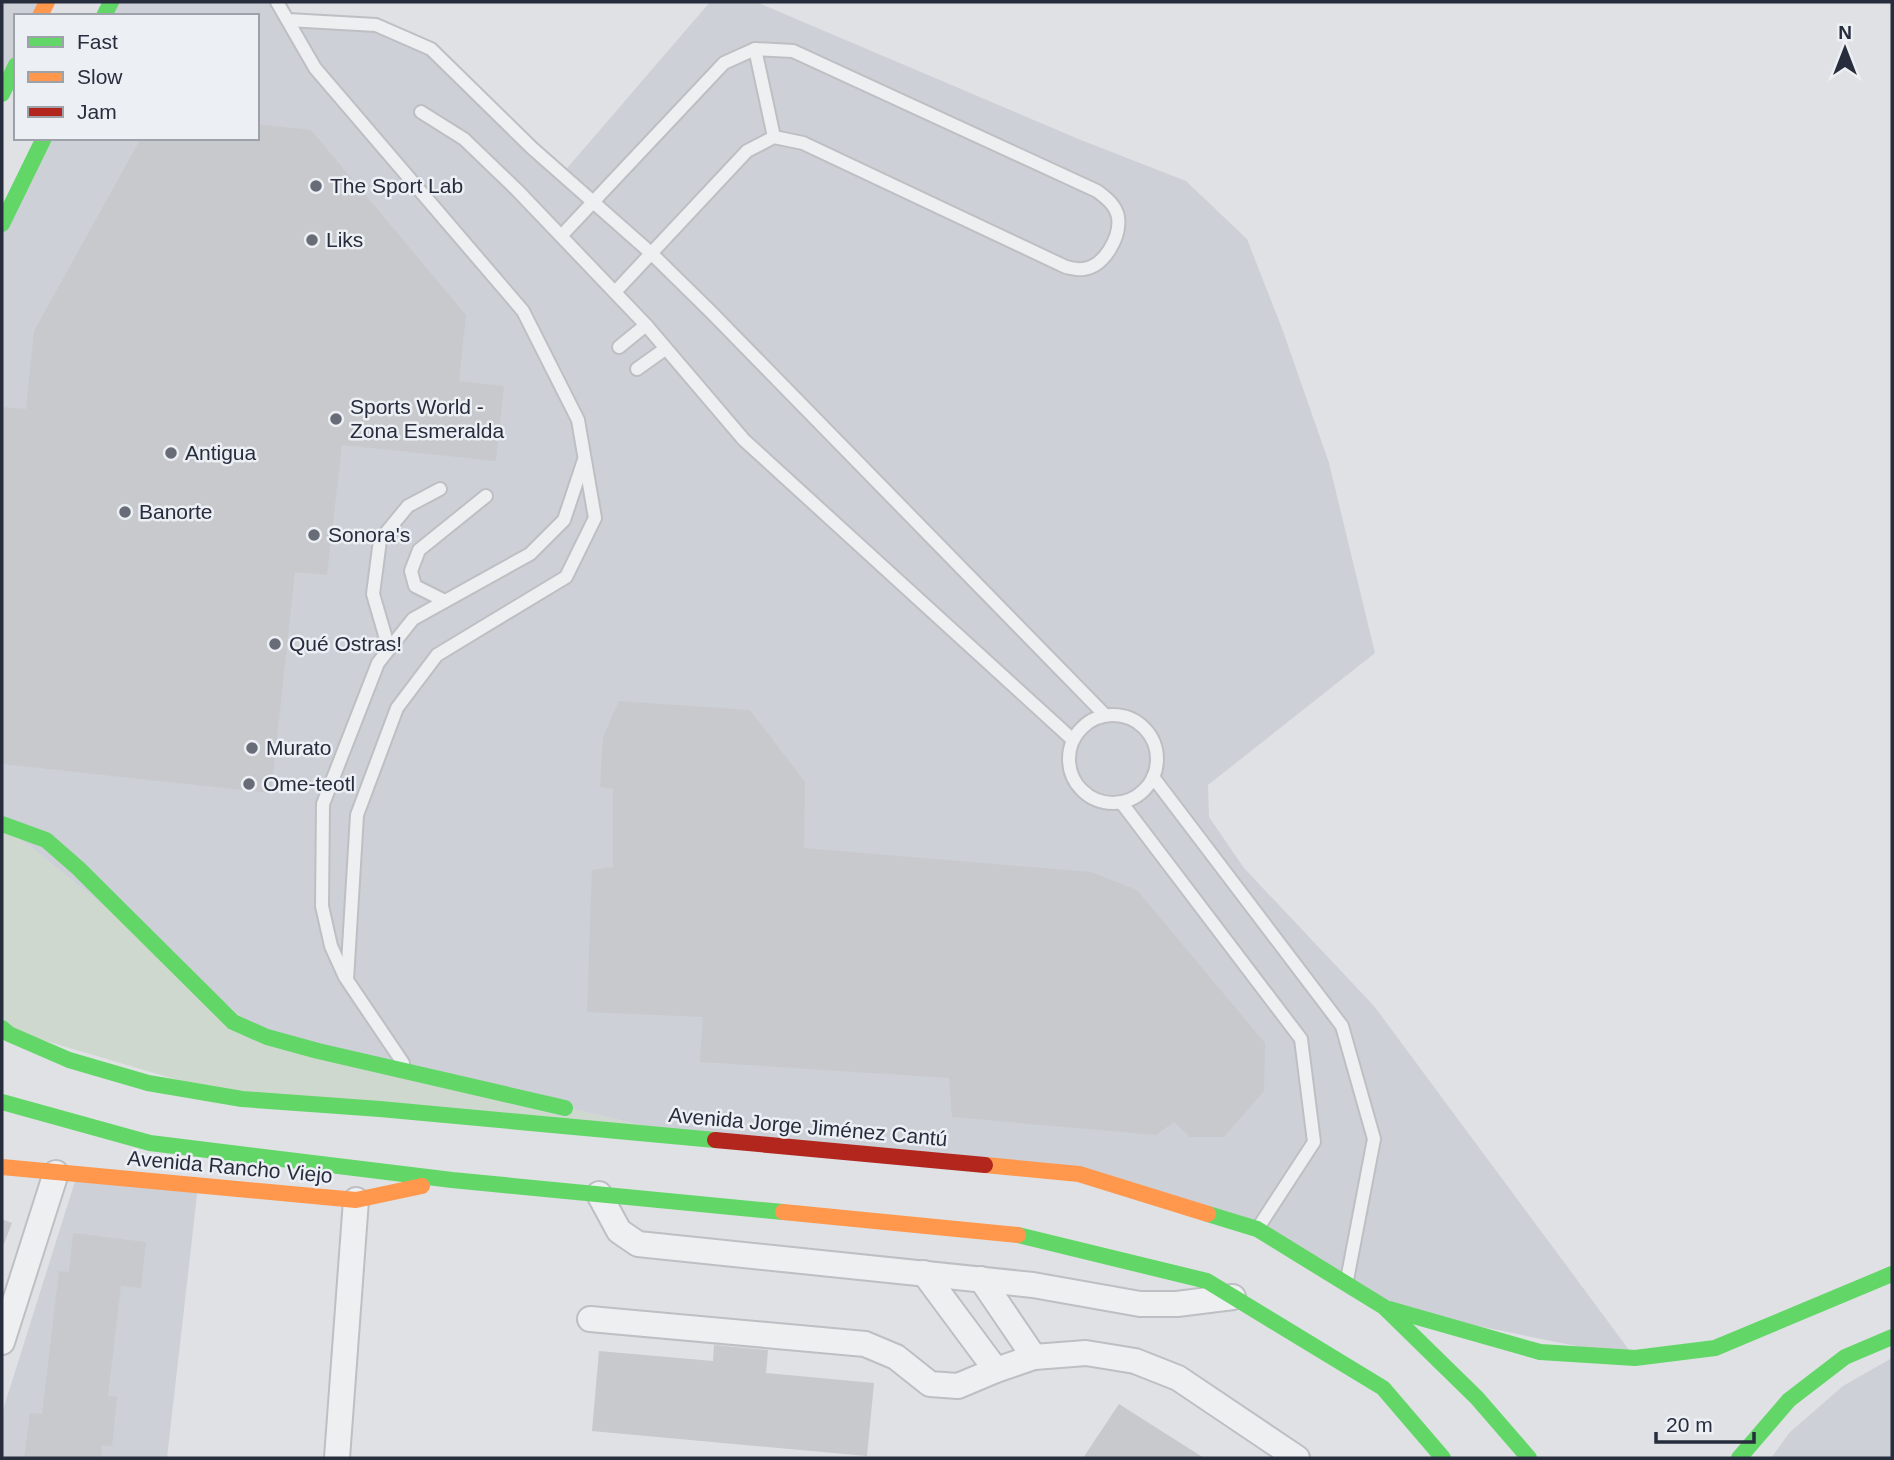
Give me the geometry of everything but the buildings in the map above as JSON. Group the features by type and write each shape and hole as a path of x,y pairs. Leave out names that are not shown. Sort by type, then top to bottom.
{"main road":[{"path":"2,94 14,69"},
{"path":"2,224 43,140"},
{"path":"2,824 46,840 78,868 233,1022 267,1037 691,1137"},
{"name":"Avenida Jorge Jiménez Cantú","path":"2,1028 9,1034 69,1060 148,1083 242,1099 380,1109 1079,1174 1257,1229 1384,1307 1477,1398 1529,1458"},
{"path":"2,1102 150,1143 452,1180 1028,1236 1208,1281 1383,1388 1443,1458"},
{"name":"Avenida Rancho Viejo","path":"2,1167 356,1200 452,1180"},
{"path":"1384,1307 1540,1352 1635,1358 1716,1348 1892,1274"},
{"path":"1739,1458 1789,1400 1845,1357 1892,1337"}],"street":[{"path":"2,1342 56,1173"},
{"path":"599,1195 619,1231 638,1244 1033,1285 1140,1304 1177,1304 1233,1297"},
{"path":"337,1458 356,1200"},
{"path":"924,1273 996,1370"},
{"path":"981,1279 1034,1357"},
{"path":"590,1319 865,1344 896,1357 930,1384 958,1386 1034,1357 1086,1353 1135,1362 1178,1378 1297,1458"}],"lane":[{"path":"277,2 315,68 523,311 578,420 594,517 566,577 437,655 397,708 357,815 347,980"},
{"path":"288,20 376,25 431,49 532,148 652,254 1105,715"},
{"path":"755,49 774,137"},
{"path":"562,235 724,63 755,49 793,51 1097,191 1111,201 1118,217 1116,234 1100,262 1084,270 1066,267 803,143 774,137 747,151 615,292"},
{"path":"421,112 464,139 562,235 646,325 744,440 1073,740"},
{"path":"619,347 646,325"},
{"path":"637,369 665,349"},
{"path":"409,1072 347,980 331,947 322,906 323,804 378,663 413,619 530,554 564,520 585,459"},
{"path":"389,649 373,594 380,540 408,506 440,489"},
{"path":"445,601 415,586 411,571 419,550 486,496"},
{"path":"1105,715 1132,719 1143,726 1152,737 1157,750 1157,764 1146,789 1121,802 1094,799 1083,791 1074,780 1069,760 1073,740 1080,729 1091,720 1105,715"},
{"path":"1153,777 1342,1026 1374,1139 1347,1284"},
{"path":"1121,802 1301,1039 1314,1142 1257,1229"}],"shaded area":[{"path":"2,2 47,2 41,14 14,14 14,69 2,94"},
{"path":"111,2 277,2 288,20 376,25 431,49 562,174 710,2 756,2 1081,140 1186,181 1247,239 1283,331 1329,463 1375,653 1208,785 1209,817 1244,868 1374,1006 1635,1358 1384,1307 1257,1229 1079,1174 691,1137 267,1037 2,824 2,224 43,140 259,140 259,14 105,14"},
{"path":"2,824 267,1037 691,1137 242,1099 2,1028"},
{"path":"77,1175 198,1186 167,1458 2,1458 2,1413"},
{"path":"1892,1358 1892,1458 1771,1458 1790,1432 1843,1386"}],"traffic: fast":[{"path":"105,14 111,2"},
{"path":"2,94 14,69"},
{"path":"2,224 43,140"},
{"path":"2,824 46,840 78,868 233,1022 267,1037 318,1051 565,1108"},
{"path":"2,1028 9,1034 69,1060 148,1083 242,1099 715,1140"},
{"path":"2,1102 150,1143 452,1180 783,1212"},
{"path":"1208,1214 1257,1229 1384,1307 1477,1398 1529,1458"},
{"path":"1018,1235 1207,1281 1383,1388 1443,1458"},
{"path":"1389,1309 1540,1352 1635,1358 1715,1348 1892,1274"},
{"path":"1739,1458 1789,1400 1845,1357 1892,1337"}],"traffic: slow":[{"path":"41,14 47,2"},
{"path":"985,1165 1079,1174 1208,1214"},
{"path":"2,1167 356,1200 422,1186"},
{"path":"783,1212 1018,1235"}],"traffic: jam":[{"path":"715,1140 985,1165"}],"place":[{"name":"The Sport Lab","path":"316,186"},
{"name":"Liks","path":"312,240"},
{"name":"Sports World - Zona Esmeralda","path":"336,419"},
{"name":"Antigua","path":"171,453"},
{"name":"Banorte","path":"125,512"},
{"name":"Sonora's","path":"314,535"},
{"name":"Qué Ostras!","path":"275,644"},
{"name":"Murato","path":"252,748"},
{"name":"Ome-teotl","path":"249,784"}]}
